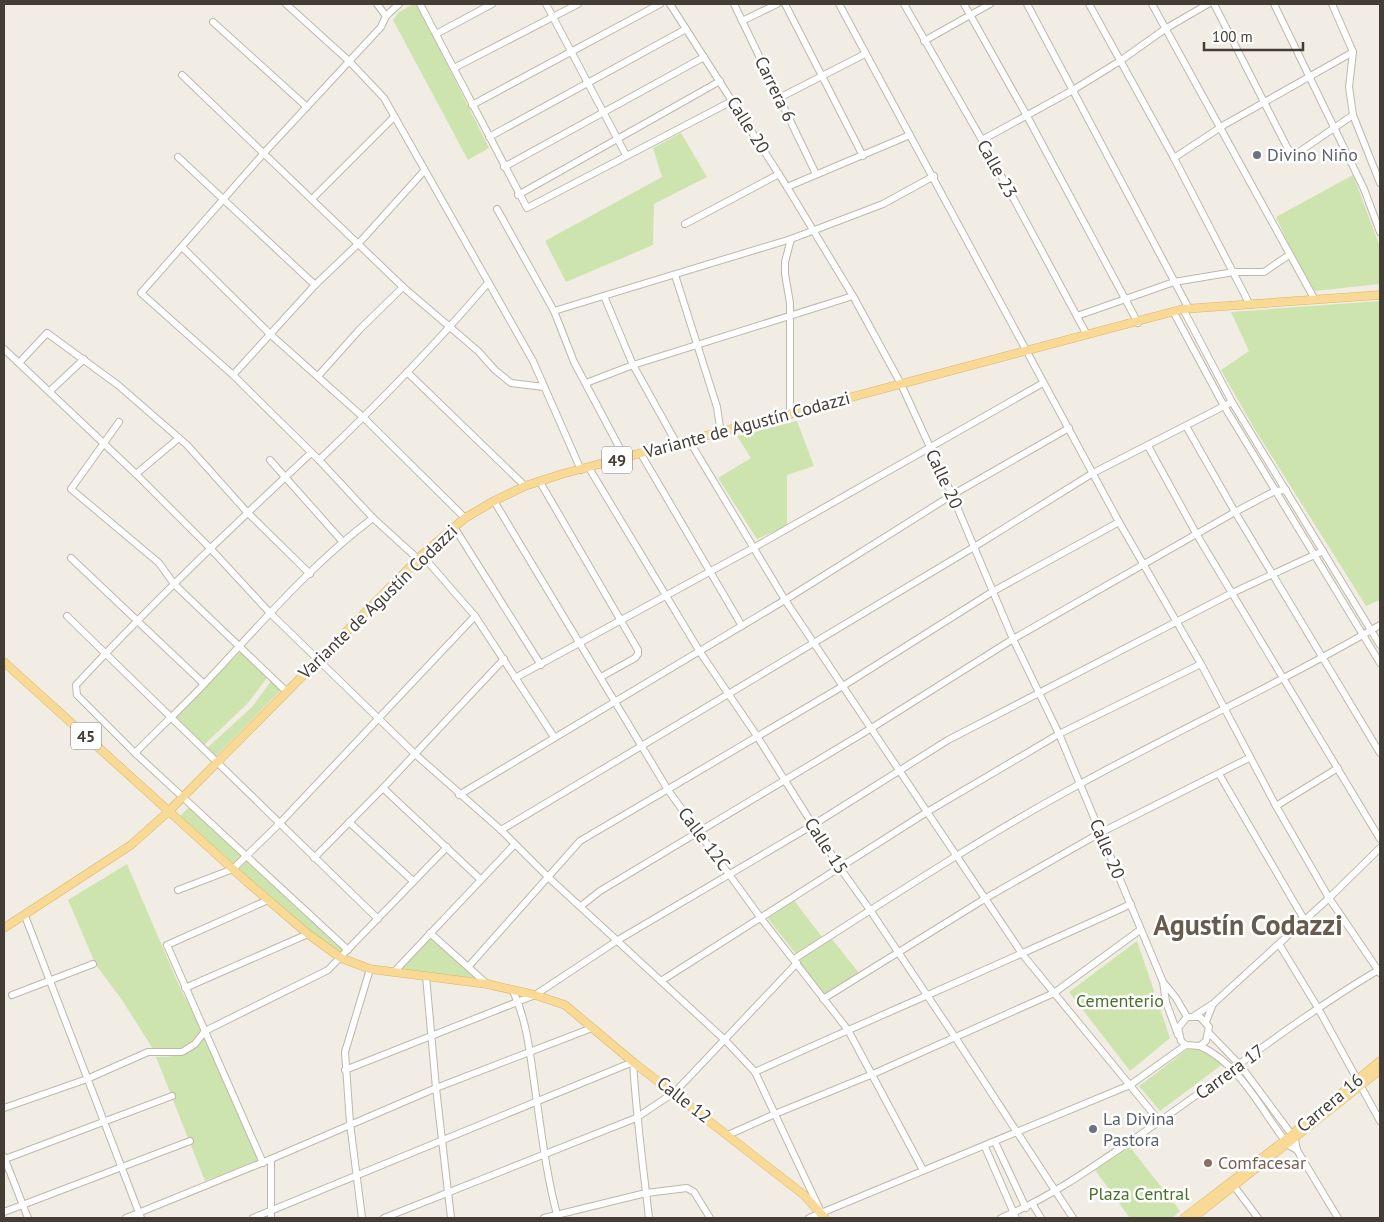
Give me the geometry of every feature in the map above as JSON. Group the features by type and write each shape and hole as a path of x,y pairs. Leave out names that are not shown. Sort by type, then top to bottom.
{"main road":[{"name":"Variante de Agustín Codazzi","path":"4,928 123,852 169,811 420,557 465,518 525,486 1026,350 1138,323 1186,309 1380,295"},
{"name":"45","path":"4,662 169,811"},
{"name":"Calle 12","path":"169,811 268,900 308,934 341,958 370,969 487,984 535,995 565,1005 633,1062 675,1092 804,1195 823,1216"},
{"name":"Carrera 16","path":"1193,1218 1360,1082 1380,1062"},
{"name":"Carrera 16","path":"1360,1082 1380,1070"},
{"name":"Carrera 16","path":"1184,1218 1286,1143"}],"street":[{"name":"Calle 15","path":"286,4 348,61 384,98 533,361 585,469 726,693 757,736 840,868 955,1037 1073,1218"},
{"path":"377,4 386,16"},
{"path":"398,4 386,16 381,26 263,154 141,292 319,460 373,518 420,557 475,616 554,736"},
{"path":"420,4 518,195 523,204 530,208 626,155 734,100"},
{"path":"436,34 492,4"},
{"path":"546,4 626,155"},
{"path":"454,68 578,4"},
{"path":"472,105 660,4"},
{"name":"Calle 20","path":"670,4 734,100 787,187 853,296 901,384 952,495 1013,639 1059,734 1163,982 1190,1017"},
{"name":"Carrera 6","path":"734,4 816,174"},
{"path":"742,21 777,4"},
{"path":"785,4 862,156"},
{"path":"839,4 910,136 934,176 1119,522 1201,664 1249,758 1330,898 1380,970"},
{"name":"Calle 23","path":"904,4 982,140 1087,335"},
{"path":"964,4 1028,116 1138,323"},
{"path":"924,41 990,4"},
{"path":"1027,4 1174,282 1232,402 1380,645"},
{"path":"1090,4 1174,158 1250,304"},
{"path":"1152,4 1315,300"},
{"path":"982,140 1073,90 1120,61 1165,29 1208,4"},
{"path":"1214,4 1288,149 1293,152 1299,152 1353,115"},
{"path":"1274,4 1364,188 1380,232"},
{"path":"1332,4 1354,52 1349,87 1353,115 1380,183"},
{"path":"213,22 307,106"},
{"path":"489,138 686,29"},
{"path":"1174,158 1220,128 1354,52"},
{"path":"779,98 820,75 865,54"},
{"path":"504,167 704,57"},
{"path":"182,75 403,287 511,383 544,387"},
{"path":"518,195 720,81"},
{"path":"312,199 394,117"},
{"path":"787,187 910,136"},
{"path":"178,157 314,285"},
{"path":"232,376 271,335 314,285 358,243 424,171"},
{"path":"684,224 779,174"},
{"path":"554,311 791,239 883,204 934,176"},
{"path":"497,209 554,311 574,362 625,458"},
{"path":"790,415 790,314 785,262 791,239"},
{"path":"182,247 271,335 364,418 465,518"},
{"path":"1076,316 1174,282 1234,272 1264,272 1289,255"},
{"path":"675,275 717,407 720,434"},
{"path":"319,460 364,418 449,328 488,283"},
{"path":"319,376 360,329 403,287"},
{"path":"604,296 633,365 677,444"},
{"path":"586,383 633,365 697,346 790,314 853,296"},
{"path":"1174,313 1224,406 1380,663"},
{"path":"19,362 47,333 84,359 118,385 179,438 246,512 310,574"},
{"path":"4,348 105,443 210,548 270,613 415,754 501,830 548,877 726,1041 755,1072 823,1216"},
{"path":"50,391 84,359"},
{"path":"407,372 525,486"},
{"path":"515,678 622,621 1044,384"},
{"path":"501,830 726,693 814,643 1093,472 1148,446 1232,402"},
{"path":"119,422 71,489 159,563 174,584 287,692"},
{"path":"1186,426 1235,512 1380,753"},
{"path":"459,794 554,736 615,703 700,652 952,495 1069,428"},
{"path":"136,474 179,438"},
{"path":"690,442 755,547 785,600 1023,955 1160,1122"},
{"path":"1148,446 1197,536 1284,677 1380,839"},
{"path":"311,454 246,512 105,653 76,685 75,689 77,695 135,752 348,950"},
{"path":"641,454 742,626"},
{"path":"270,460 342,542"},
{"path":"540,482 622,621 638,654 601,677"},
{"path":"581,906 600,891 870,729 1013,639 1275,490 1286,490"},
{"name":"Calle 12C","path":"494,501 668,790 760,917 848,1030 923,1170"},
{"path":"135,752 342,542 373,518"},
{"path":"469,966 580,841 843,686 992,592 1119,522"},
{"path":"454,527 540,665"},
{"path":"345,1070 535,995 618,940 813,825 948,740 1232,593 1323,551"},
{"path":"71,558 204,684"},
{"path":"67,616 378,919"},
{"path":"178,890 233,869 279,824 475,616"},
{"path":"384,1218 636,1118 675,1092 726,1041 795,961 870,910 957,856 1080,784 1322,658 1380,625"},
{"path":"314,858 383,788 504,659"},
{"path":"661,981 927,812 1059,734 1201,664"},
{"path":"823,999 986,898 1100,833 1249,758"},
{"path":"1276,806 1338,768"},
{"path":"1218,774 1304,920"},
{"path":"383,788 480,880"},
{"path":"349,822 413,881"},
{"path":"394,972 514,845"},
{"path":"4,1108 88,1079 148,1052 182,1052 195,1044 205,1031 328,970 446,847"},
{"path":"1186,1046 1178,1035 1182,1021 1214,1002 1330,898 1380,848"},
{"path":"263,1162 167,945 268,900"},
{"path":"755,1072 926,995 1023,955 1130,904"},
{"path":"25,916 140,1216"},
{"path":"728,1135 873,1074 1054,993 1140,930"},
{"path":"430,933 487,984"},
{"path":"185,988 308,934"},
{"path":"1278,944 1318,1008 1380,1120"},
{"path":"12,995 93,964"},
{"path":"362,1218 350,1123 345,1052 370,969"},
{"name":"Carrera 17","path":"1001,1218 1015,1216 1056,1192 1160,1122 1318,1008 1380,970"},
{"path":"426,976 430,1035 451,1218"},
{"name":"Calle 20","path":"1163,982 1166,1002 1178,1035"},
{"path":"513,991 518,1003 530,1052 537,1103 558,1216"},
{"path":"1214,1002 1206,1022 1209,1034 1293,1137 1297,1150 1338,1218"},
{"path":"1190,1017 1206,1022"},
{"path":"126,1218 140,1216 350,1123 592,1028"},
{"path":"1200,1046 1206,1041 1209,1034"},
{"path":"809,1218 823,1216 923,1170 985,1147 1130,1085 1186,1046 1200,1046 1236,1067 1286,1143 1297,1150"},
{"path":"253,1218 270,1215 442,1139 537,1103 633,1062 636,1118 649,1218"},
{"path":"28,1218 4,1158 172,1096"},
{"path":"4,1212 190,1141"},
{"path":"995,1142 1026,1208"},
{"path":"985,1147 1015,1216"},
{"path":"270,1215 271,1159"},
{"path":"1234,1186 1258,1218"},
{"path":"544,1218 646,1193 687,1188 694,1192 710,1218"},
{"path":"1033,1205 1041,1218"}],"green space":[{"path":"413,4 417,4 489,148 468,160 393,20 398,13"},
{"path":"681,133 707,177 654,204 653,245 566,282 545,241 662,177 653,148"},
{"path":"1353,175 1380,247 1380,284 1315,291 1294,256 1276,217"},
{"path":"1380,301 1380,600 1366,606 1254,428 1221,370 1249,351 1231,312"},
{"path":"797,421 814,466 787,475 787,526 757,539 718,478 751,458 737,436"},
{"path":"241,651 267,678 247,704 204,745 175,717"},
{"path":"271,681 281,690 215,757 206,749 252,707"},
{"path":"190,806 242,856 234,864 180,816"},
{"path":"247,860 345,950 341,954 310,931 238,869"},
{"path":"127,864 181,990 202,1030 191,1042 181,1048 153,1049 122,1000 96,965 68,900"},
{"path":"793,899 822,937 796,954 766,916"},
{"path":"431,937 479,980 400,969"},
{"path":"831,938 859,973 823,995 798,960"},
{"name":"Cementerio","path":"1137,941 1170,1038 1130,1071 1069,992"},
{"path":"205,1037 258,1161 205,1181 156,1057 189,1052"},
{"path":"1188,1049 1201,1050 1224,1063 1160,1111 1139,1086"},
{"name":"Plaza Central","path":"1130,1147 1180,1211 1172,1218 1130,1218 1095,1170"}],"place":[{"name":"Divino Niño","path":"1257,155"},
{"name":"La Divina Pastora","path":"1093,1129"},
{"name":"Comfacesar","path":"1208,1163"}],"district":[{"name":"Agustín Codazzi","path":"1248,925"}]}
